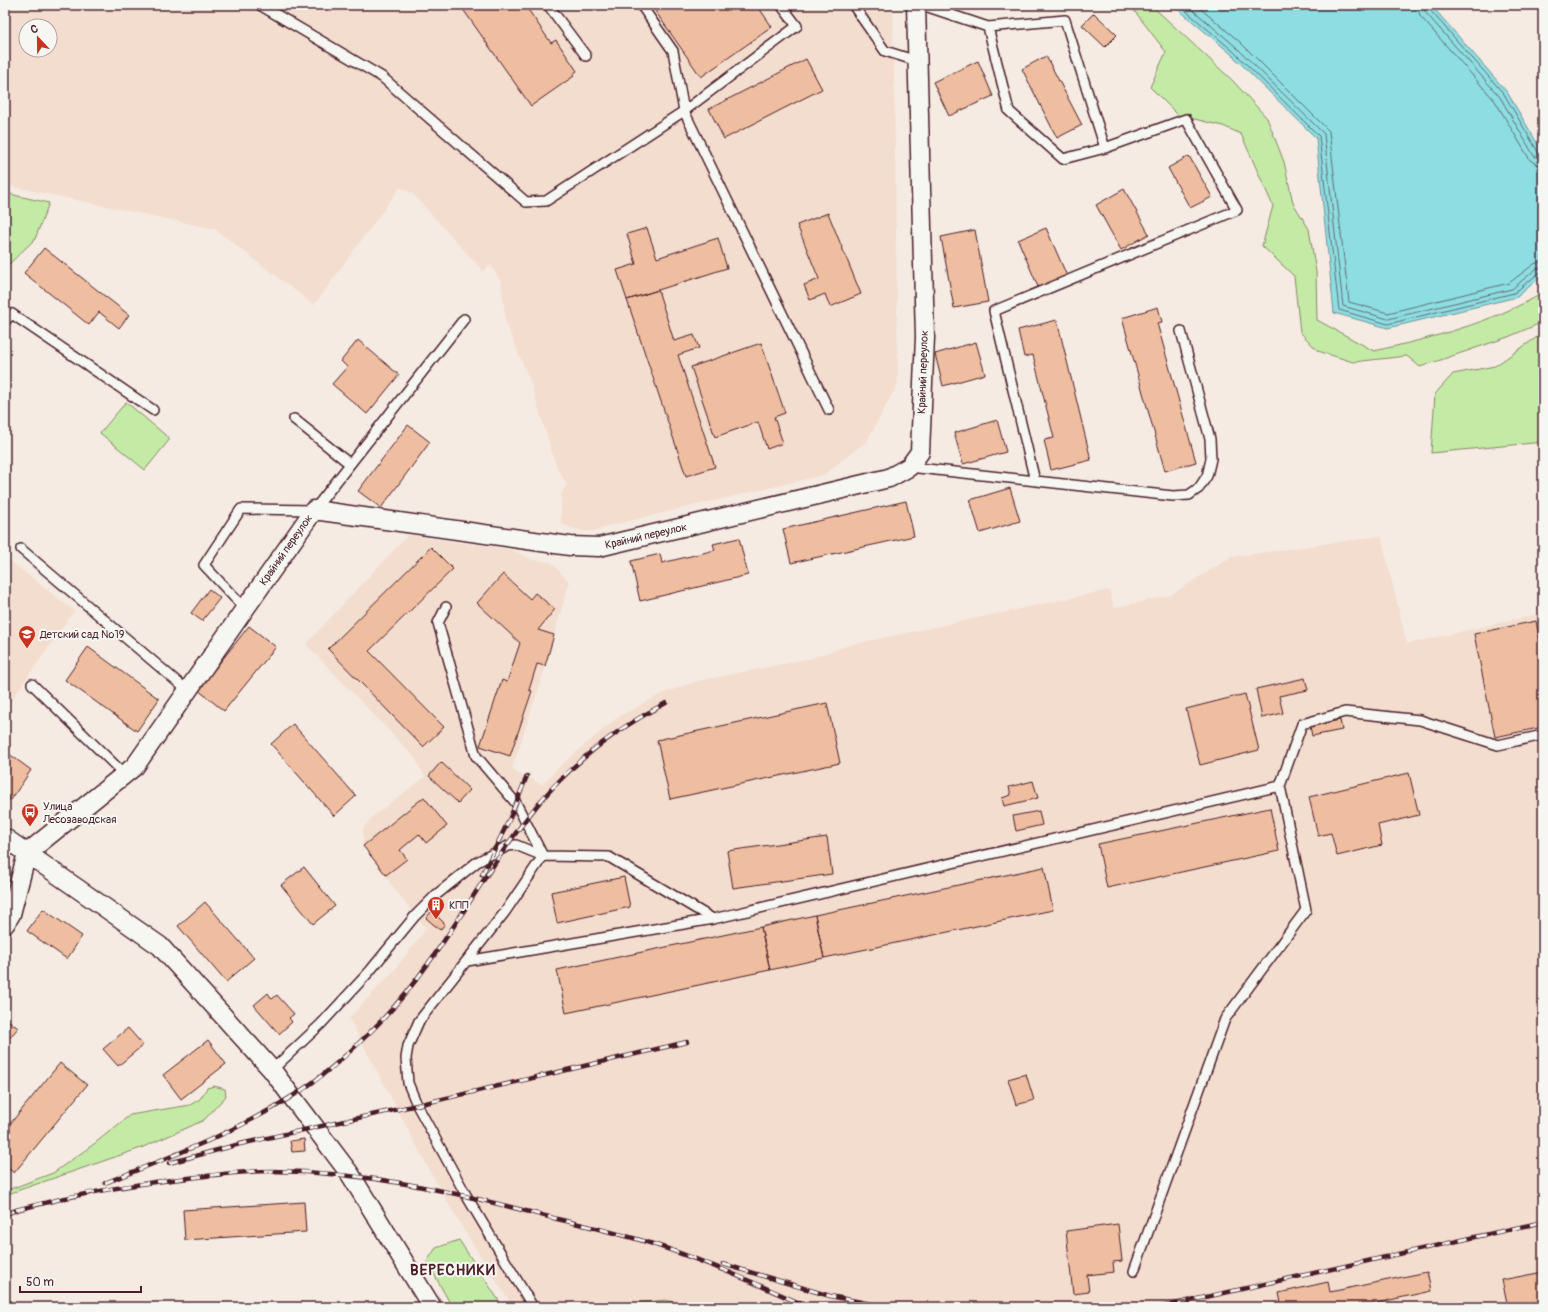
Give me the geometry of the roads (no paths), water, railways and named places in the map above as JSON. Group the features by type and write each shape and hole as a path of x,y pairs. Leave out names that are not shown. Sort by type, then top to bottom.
{"street":[{"name":"Крайний переулок","path":"27,853 136,766 314,510 570,546 599,546 889,478 908,466 920,452 925,337 916,5"},
{"path":"5,838 160,946 272,1070 350,1174 432,1307"},
{"path":"5,924 11,914 27,853"}],"lane":[{"path":"260,5 382,77 526,202 546,201 684,111 797,26 781,5"},
{"path":"548,5 586,56"},
{"path":"641,5 673,51 684,111 829,410"},
{"path":"853,5 885,51 917,62"},
{"path":"922,5 988,27 1065,20 1105,148"},
{"path":"988,27 1009,111 1063,159 1105,148 1186,119 1237,210 994,311 1035,481"},
{"path":"5,321 12,314 153,410"},
{"path":"245,609 204,565 241,509 314,510 464,319"},
{"path":"908,466 1173,496 1189,495 1199,488 1207,476 1211,459 1210,440 1181,331"},
{"path":"294,420 350,464"},
{"path":"21,549 188,691"},
{"path":"446,607 438,623 476,756 516,803 543,856"},
{"path":"32,684 125,774"},
{"path":"1134,1271 1225,1019 1306,910 1280,786 1302,724 1345,712 1420,720 1498,745 1543,735"},
{"path":"467,961 713,919 1280,786"},
{"path":"272,1070 321,1024 383,956 426,904 470,867 485,857 508,846 516,845 543,856 609,856 713,919"},
{"path":"533,1307 466,1195 424,1119 412,1093 406,1071 408,1046 415,1028 506,912 543,856"}],"water":[{"path":"1173,5 1431,5 1507,92 1543,153 1543,275 1517,297 1388,328 1334,313 1316,138 1229,52"}],"railway":[{"path":"105,1183 224,1134 269,1110 303,1089 338,1062 360,1042 402,998 439,948 508,843 557,783 573,767 607,739 626,726 666,703"},
{"path":"482,875 509,820 527,776"},
{"path":"169,1163 240,1144 417,1105 687,1042"},
{"path":"16,1210 84,1194 129,1186 174,1179 234,1173 271,1171 307,1172 376,1179 443,1191 601,1229 642,1241 714,1266 808,1307"},
{"path":"5,1214 20,1209"},
{"path":"1161,1307 1543,1222"},
{"path":"723,1264 830,1296 887,1307"}],"place":[{"name":"Детский сад №19","path":"27,649"},
{"name":"Улица Лесозаводская","path":"30,827"},
{"name":"КПП","path":"436,920"}],"district":[{"name":"ВЕРЕСНИКИ","path":"453,1270"}]}
